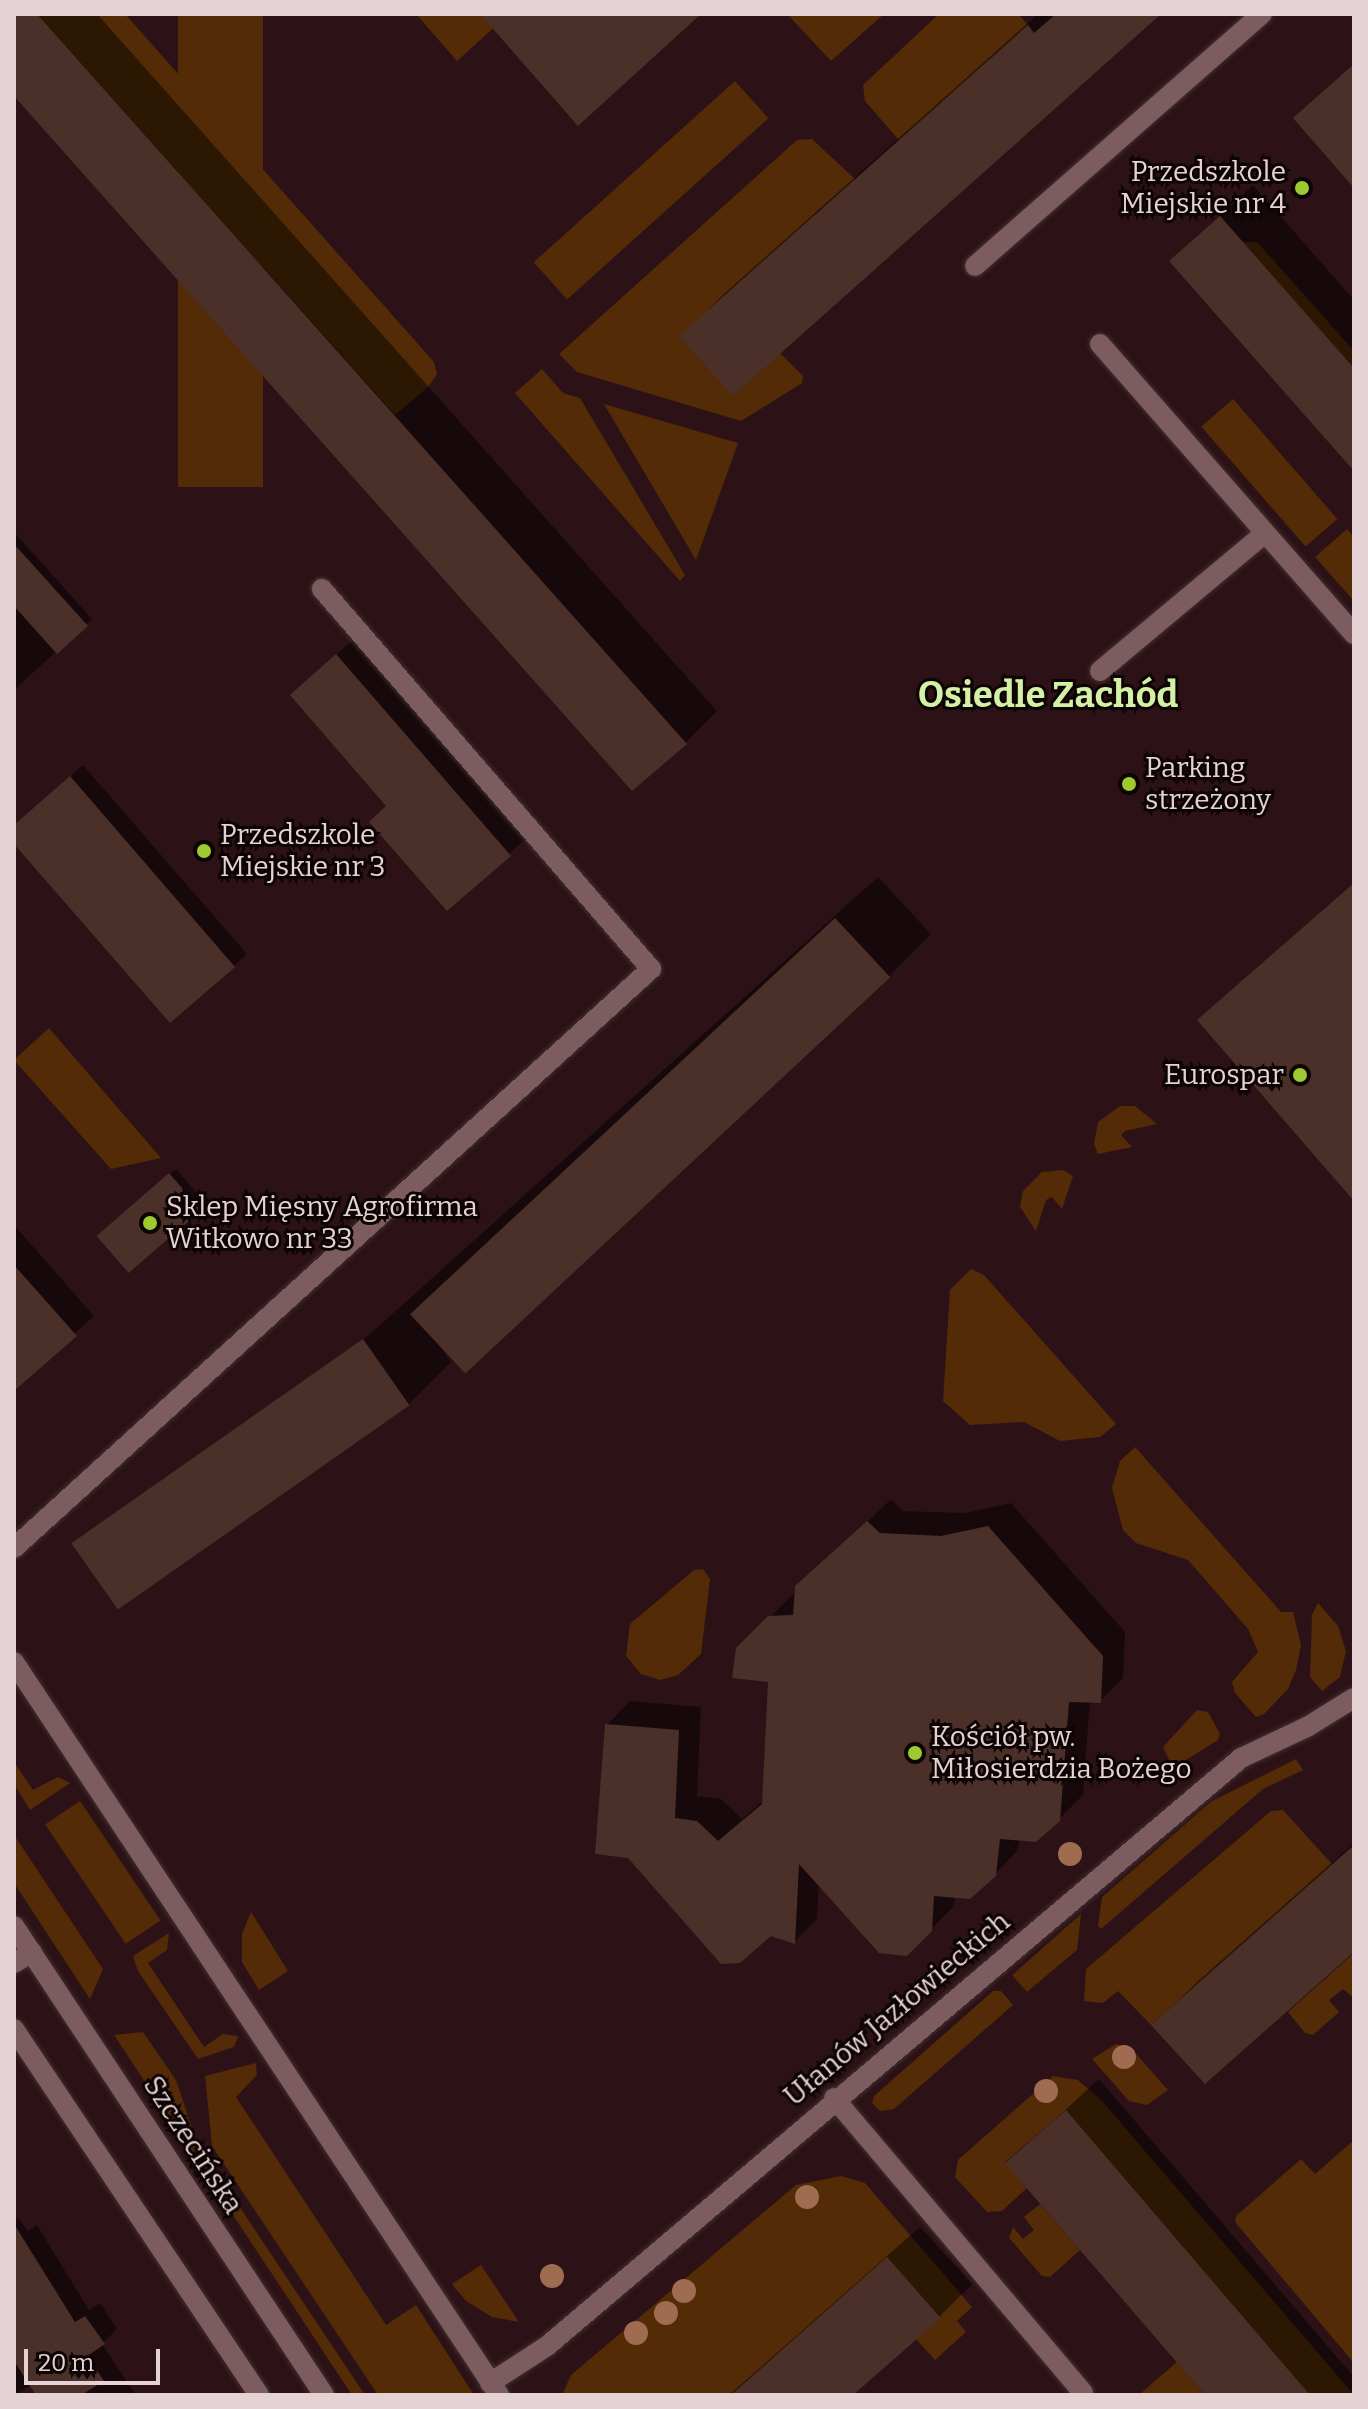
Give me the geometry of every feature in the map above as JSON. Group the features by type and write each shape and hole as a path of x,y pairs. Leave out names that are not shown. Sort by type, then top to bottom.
{"street":[{"path":"975,266 1262,14"},
{"path":"1100,344 1354,634"},
{"path":"1100,671 1265,533"},
{"path":"14,1548 651,969 322,589"},
{"path":"14,1662 495,2389"},
{"name":"Ułanów Jazłowieckich","path":"495,2389 834,2098 1241,1758 1307,1727 1354,1698"},
{"name":"Szczecińska","path":"14,1926 324,2395"},
{"path":"14,1963 32,1952"},
{"path":"14,2029 259,2395"},
{"path":"834,2098 1083,2393"}],"shaded area":[{"path":"37,14 125,14 434,362 437,374 429,386 395,415"},
{"path":"178,14 263,14 263,487 178,487"},
{"path":"416,14 509,14 457,61"},
{"path":"787,14 884,14 831,61"},
{"path":"939,14 1018,14 1028,25 986,62 949,109 941,102 899,140 865,101 863,85"},
{"path":"735,81 768,118 567,299 534,262"},
{"path":"812,139 855,179 814,215 821,224 780,353 803,376 802,383 741,421 577,372 559,354 797,140"},
{"path":"1243,242 1257,242 1354,351 1354,368"},
{"path":"542,369 563,393 580,398 685,575 680,581 515,393"},
{"path":"1233,399 1337,519 1306,547 1201,427"},
{"path":"604,404 738,443 696,560"},
{"path":"1347,529 1354,537 1354,601 1315,557"},
{"path":"49,1028 161,1158 111,1169 14,1060"},
{"path":"1120,1106 1135,1106 1157,1124 1125,1131 1121,1135 1132,1147 1098,1154 1094,1144 1098,1122"},
{"path":"1063,1170 1073,1176 1062,1209 1052,1197 1046,1200 1036,1231 1020,1207 1023,1191 1042,1172"},
{"path":"971,1269 984,1275 1116,1424 1100,1437 1060,1441 1024,1422 970,1425 943,1401 950,1290"},
{"path":"1135,1447 1281,1612 1293,1612 1301,1645 1296,1670 1288,1689 1264,1714 1256,1717 1235,1693 1232,1682 1258,1652 1248,1629 1188,1560 1136,1543 1123,1530 1112,1488 1120,1461"},
{"path":"703,1569 710,1579 701,1654 678,1675 660,1680 641,1674 626,1656 630,1624 694,1570"},
{"path":"1318,1603 1338,1626 1346,1651 1340,1677 1322,1691 1310,1677 1312,1615"},
{"path":"1197,1710 1208,1712 1220,1734 1218,1740 1173,1768 1163,1747"},
{"path":"1296,1759 1303,1770 1263,1789 1101,1929 1098,1926 1102,1897 1212,1801"},
{"path":"14,1762 33,1790 58,1777 70,1783 30,1810 14,1784"},
{"path":"80,1801 161,1920 126,1944 45,1824"},
{"path":"1283,1810 1332,1864 1151,2025 1118,1991 1103,2003 1084,2001 1086,1969 1271,1811"},
{"path":"14,1835 103,1969 90,1999 14,1883"},
{"path":"251,1912 288,1971 259,1990 242,1962 242,1934"},
{"path":"1081,1914 1077,1950 1027,1992 1012,1975"},
{"path":"169,1933 167,1950 148,1963 204,2047 223,2034 238,2036 234,2047 198,2059 138,1971 133,1956"},
{"path":"1354,1953 1354,1998 1343,1989 1329,2000 1339,2012 1313,2035 1305,2033 1288,2012"},
{"path":"993,1991 1001,1991 1013,2005 894,2109 880,2111 872,2103 874,2096"},
{"path":"143,2032 176,2080 197,2143 365,2395 352,2395 114,2035"},
{"path":"1116,2044 1130,2047 1168,2090 1147,2105 1129,2101 1092,2059"},
{"path":"256,2063 257,2075 236,2097 386,2325 416,2305 474,2395 378,2395 212,2146 205,2076"},
{"path":"1053,2076 1078,2080 1103,2102 1354,2395 1310,2395 1066,2110 1005,2162 1027,2188 1002,2211 987,2212 955,2177 958,2160"},
{"path":"1354,2140 1354,2363 1235,2222 1236,2216 1301,2159 1315,2174"},
{"path":"841,2176 865,2183 972,2307 957,2321 966,2332 935,2360 916,2339 941,2317 887,2258 731,2395 562,2395 571,2375 796,2185"},
{"path":"1040,2204 1080,2250 1050,2277 1042,2276 1009,2238 1013,2227 1023,2239 1034,2230 1024,2217"},
{"path":"481,2265 519,2322 492,2317 466,2301 452,2284"},
{"path":"1177,2362 1205,2395 1141,2393"}],"building":[{"path":"14,14 37,14 687,744 632,791 14,96"},
{"path":"480,14 701,14 578,126"},
{"path":"1056,14 1161,14 733,396 679,336 1028,25 1034,33"},
{"path":"1354,64 1354,188 1293,118"},
{"path":"1220,216 1354,368 1354,471 1169,261"},
{"path":"14,544 88,626 57,654 14,606"},
{"path":"336,654 511,856 447,911 369,822 386,806 290,695"},
{"path":"70,776 235,967 170,1023 14,844 14,825"},
{"name":"Eurospar","path":"1354,883 1354,1201 1197,1020"},
{"path":"835,918 890,977 465,1373 410,1314"},
{"name":"Sklep Mięsny Agrofirma Witkowo nr 33","path":"169,1173 201,1210 129,1273 97,1236"},
{"path":"14,1265 77,1336 14,1391"},
{"path":"363,1339 409,1405 118,1610 71,1543"},
{"name":"Kościół pw. Miłosierdzia Bożego","path":"867,1521 880,1533 941,1536 988,1526 1103,1656 1101,1703 1069,1702 1060,1821 1036,1842 1000,1839 996,1876 970,1899 934,1896 932,1931 907,1956 879,1953 799,1864 795,1944 771,1936 740,1963 721,1964 628,1858 595,1854 605,1724 679,1730 675,1818 697,1821 718,1841 762,1804 768,1682 732,1678 736,1648 768,1616 793,1615 795,1586"},
{"path":"1354,1845 1354,1952 1205,2084 1151,2025"},
{"path":"1066,2110 1310,2395 1205,2395 1005,2163"},
{"path":"14,2224 75,2322 85,2316 105,2344 87,2356 104,2381 81,2395 36,2395 14,2361"},
{"path":"887,2257 941,2318 853,2395 731,2395"}],"place":[{"name":"Przedszkole Miejskie nr 4","path":"1302,188"},
{"name":"Parking strzeżony","path":"1129,784"},
{"name":"Przedszkole Miejskie nr 3","path":"204,851"},
{"name":"Eurospar","path":"1300,1075"},
{"name":"Sklep Mięsny Agrofirma Witkowo nr 33","path":"150,1223"},
{"name":"Kościół pw. Miłosierdzia Bożego","path":"915,1753"}],"district":[{"name":"Osiedle Zachód","path":"1048,696"}]}
